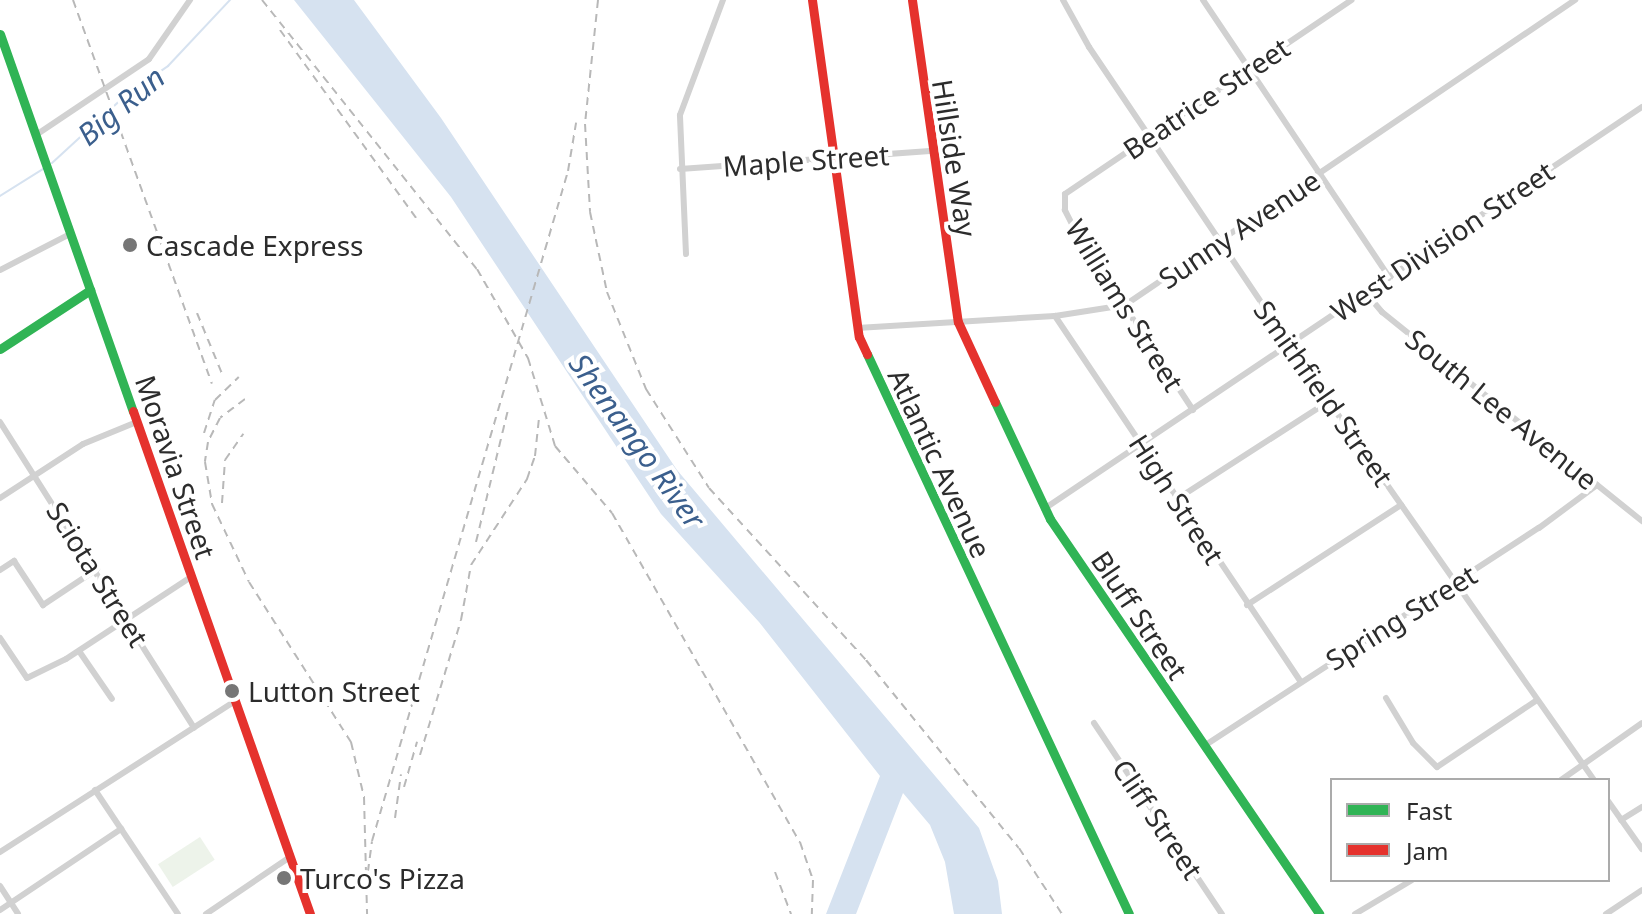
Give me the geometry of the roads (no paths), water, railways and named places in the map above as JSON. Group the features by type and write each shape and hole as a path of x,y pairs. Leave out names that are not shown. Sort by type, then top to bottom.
{"street":[{"path":"36,135 149,59 190,0"},
{"path":"686,254 680,169 683,101 723,0"},
{"name":"Atlantic Avenue","path":"812,0 857,328 888,405 1129,914"},
{"name":"Hillside Way","path":"912,0 958,322"},
{"name":"Smithfield Street","path":"1063,0 1149,136 1289,343 1592,778"},
{"path":"1203,0 1390,278"},
{"name":"Beatrice Street","path":"1064,198 1068,190 1351,0"},
{"name":"Sunny Avenue","path":"857,328 1055,316 1125,305 1575,0"},
{"name":"Moravia Street","path":"0,34 310,914"},
{"name":"West Division Street","path":"1044,509 1642,107"},
{"name":"Maple Street","path":"680,169 933,151"},
{"name":"Williams Street","path":"1064,198 1077,234 1193,410"},
{"path":"0,270 70,234"},
{"path":"0,349 90,290"},
{"name":"South Lee Avenue","path":"1366,293 1382,312 1642,521"},
{"name":"High Street","path":"1055,316 1300,681"},
{"name":"Bluff Street","path":"958,322 1044,509 1319,914"},
{"path":"1177,499 1329,401"},
{"name":"Sciota Street","path":"0,422 97,569 194,728"},
{"path":"0,498 85,444 137,422"},
{"name":"Spring Street","path":"1204,746 1300,681 1455,584 1597,485"},
{"path":"1247,605 1401,505"},
{"path":"0,570 14,561 43,605 97,569"},
{"path":"0,638 27,678 79,651 191,577"},
{"path":"79,651 112,699"},
{"path":"1386,698 1413,743 1437,767 1537,700"},
{"path":"0,852 235,701"},
{"name":"Cliff Street","path":"1094,723 1222,914"},
{"path":"1564,778 1642,723"},
{"path":"95,790 178,914"},
{"path":"1610,804 1642,849"},
{"path":"1621,820 1642,807"},
{"path":"0,910 121,829"},
{"path":"206,914 290,857"},
{"path":"1355,914 1409,882"},
{"path":"0,886 18,914"},
{"path":"1606,914 1642,890"}],"water":[{"name":"Shenango River","path":"294,0 354,0 441,118 677,470 979,828 998,881 1002,914 954,914 945,862 930,825 903,793 856,914 826,914 880,776 759,622 661,514 451,197"}],"waterway":[{"name":"Big Run","path":"52,163 127,94 168,66 230,0"},
{"name":"Big Run","path":"0,196 43,169"}],"railway":[{"path":"73,0 212,384"},
{"path":"262,0 477,269 528,358 555,446 612,513 800,842 813,880 812,914"},
{"path":"598,0 585,124 590,212 607,292 646,389 709,488 866,660 1019,848 1062,914"},
{"path":"280,30 416,218"},
{"path":"366,886 372,841 568,171 576,123"},
{"path":"197,313 223,376"},
{"path":"204,433 215,400 239,377"},
{"path":"245,399 220,418 208,442 205,462 212,504 249,582 351,742 364,797 367,914"},
{"path":"476,542 508,410"},
{"path":"420,755 461,620 471,565 527,479 535,456 539,418"},
{"path":"222,503 225,460 243,434"},
{"path":"404,787 417,742"},
{"path":"395,818 401,774"},
{"path":"775,872 791,914"}],"place":[{"name":"Cascade Express","path":"130,245"},
{"name":"Lutton Street","path":"232,691"},
{"name":"Turco's Pizza","path":"284,878"}]}
